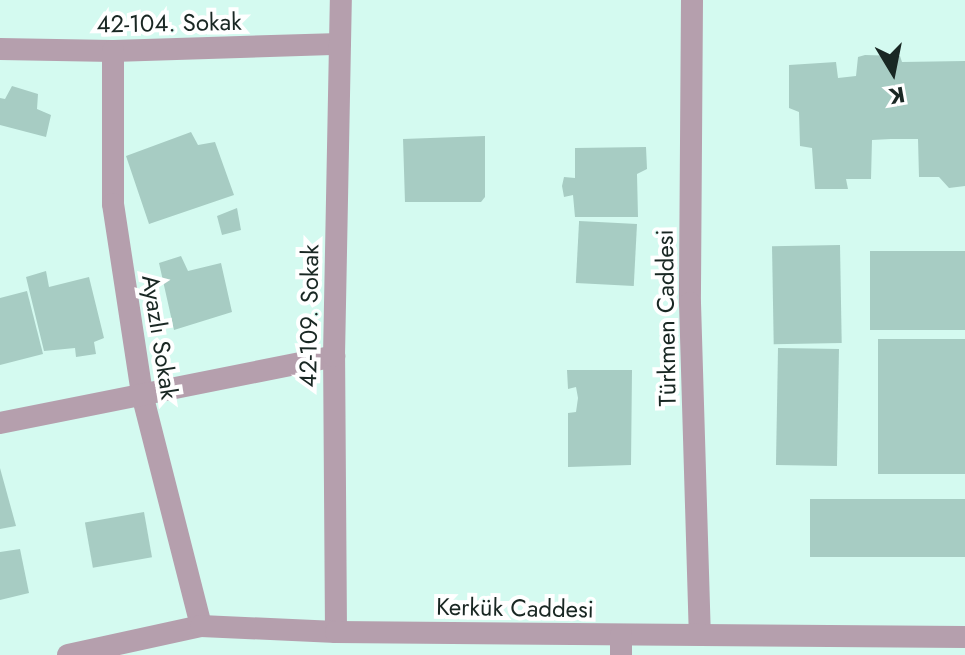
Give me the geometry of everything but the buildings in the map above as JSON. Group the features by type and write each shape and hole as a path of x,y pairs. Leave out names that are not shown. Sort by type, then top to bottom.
{"street":[{"name":"42-109. Sokak","path":"336,632 334,356 341,0"},
{"name":"Türkmen Caddesi","path":"692,0 690,303 700,635"},
{"name":"42-104. Sokak","path":"0,49 113,51 340,44"},
{"name":"Ayazlı Sokak","path":"113,51 113,204 142,394 201,626"},
{"path":"0,423 334,356"},
{"name":"Kerkük Caddesi","path":"68,655 201,626 621,645 700,635 965,637"}]}
